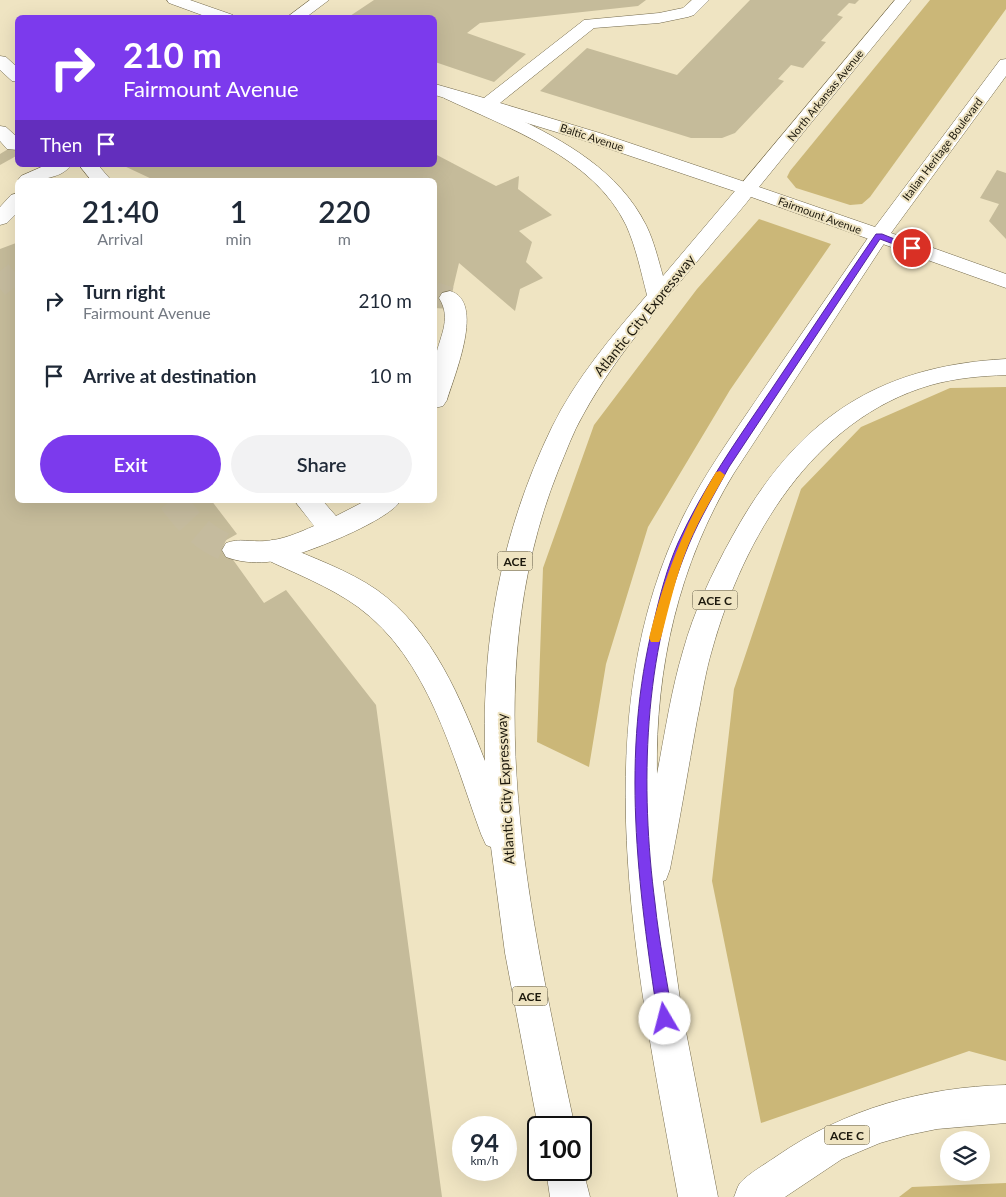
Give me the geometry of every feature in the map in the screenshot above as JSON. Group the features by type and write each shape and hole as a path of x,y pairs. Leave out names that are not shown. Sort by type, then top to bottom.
{"main road":[{"path":"175,0 219,15"},
{"path":"295,0 317,3"},
{"path":"487,105 590,23 659,18 688,12 701,0"},
{"name":"North Arkansas Avenue","path":"747,189 903,0"},
{"path":"299,15 317,3"},
{"path":"0,60 15,74"},
{"name":"Italian Heritage Boulevard","path":"879,236 1006,64"},
{"path":"440,96 570,154 609,186 620,198 636,225 658,296"},
{"name":"Baltic Avenue","path":"440,96 487,105 596,138 747,189"},
{"path":"0,131 14,146"},
{"path":"33,176 57,167"},
{"path":"90,167 99,178"},
{"path":"0,190 15,185"},
{"name":"Fairmount Avenue","path":"747,189 1006,281"},
{"name":"Atlantic City Expressway","path":"554,1116 518,936 502,792 499,725 501,665 506,611 516,556 530,508 546,465 564,426 607,358 747,189"},
{"path":"0,218 15,202"},
{"path":"698,1197 674,1077 648,902 641,814 641,760 645,701 656,635 666,594 683,546 702,504 879,236"},
{"path":"437,393 457,324 454,304 450,298"},
{"name":"ACE C","path":"648,902 697,650 727,572 764,502 806,450 841,420 869,402 918,380 968,369 1006,367"},
{"path":"310,503 331,528"},
{"path":"235,550 272,551 300,543 382,503"},
{"path":"272,551 331,578 368,600 384,612 412,645 440,691 509,864"},
{"name":"ACE C","path":"754,1197 778,1177 811,1154 844,1136 884,1121 918,1112 1006,1104"},
{"path":"567,1181 570,1197"}],"shaded area":[{"path":"930,0 1006,0 1006,9 870,197 862,204 850,205 796,188 787,177 790,171"},
{"path":"759,219 831,244 730,390 648,527 606,664 589,767 537,742 543,568 594,425 697,289"},
{"path":"1006,387 1006,1061 969,1051 761,1123 712,881 734,689 801,489 861,427 950,388"},
{"path":"1006,1183 1006,1197 899,1197 912,1187"}],"building":[{"path":"374,0 646,0 638,6 480,23 467,33 526,54 494,82 437,63 437,15 352,15"},
{"path":"750,0 859,0 855,4 849,3 837,15 843,17 821,41 826,42 803,68 791,65 778,79 784,81 735,133 722,138 691,138 540,91 587,48 677,75"},
{"path":"15,145 15,157 0,165 0,154"},
{"path":"437,155 496,186 519,176 518,189 552,215 519,231 532,242 526,262 543,278 520,289 515,311 459,263 448,309 437,308 437,178 150,178 126,167 437,167"},
{"path":"997,170 1006,173 1006,239 989,221 999,204 980,198"},
{"path":"15,243 15,503 213,503 237,534 221,543 264,603 286,590 376,705 442,1197 0,1197 0,249"}],"tunnel":[{"path":"0,271 15,290"},
{"path":"437,294 450,298"},
{"path":"174,503 199,531 215,542 235,550"}],"slow traffic":[{"path":"655,638 666,594 683,546 702,504 720,475"}],"route":[{"path":"665,1019 648,902 642,831 641,760 645,701 654,643 666,594 683,546 702,504 810,336 879,236 912,248"}]}
